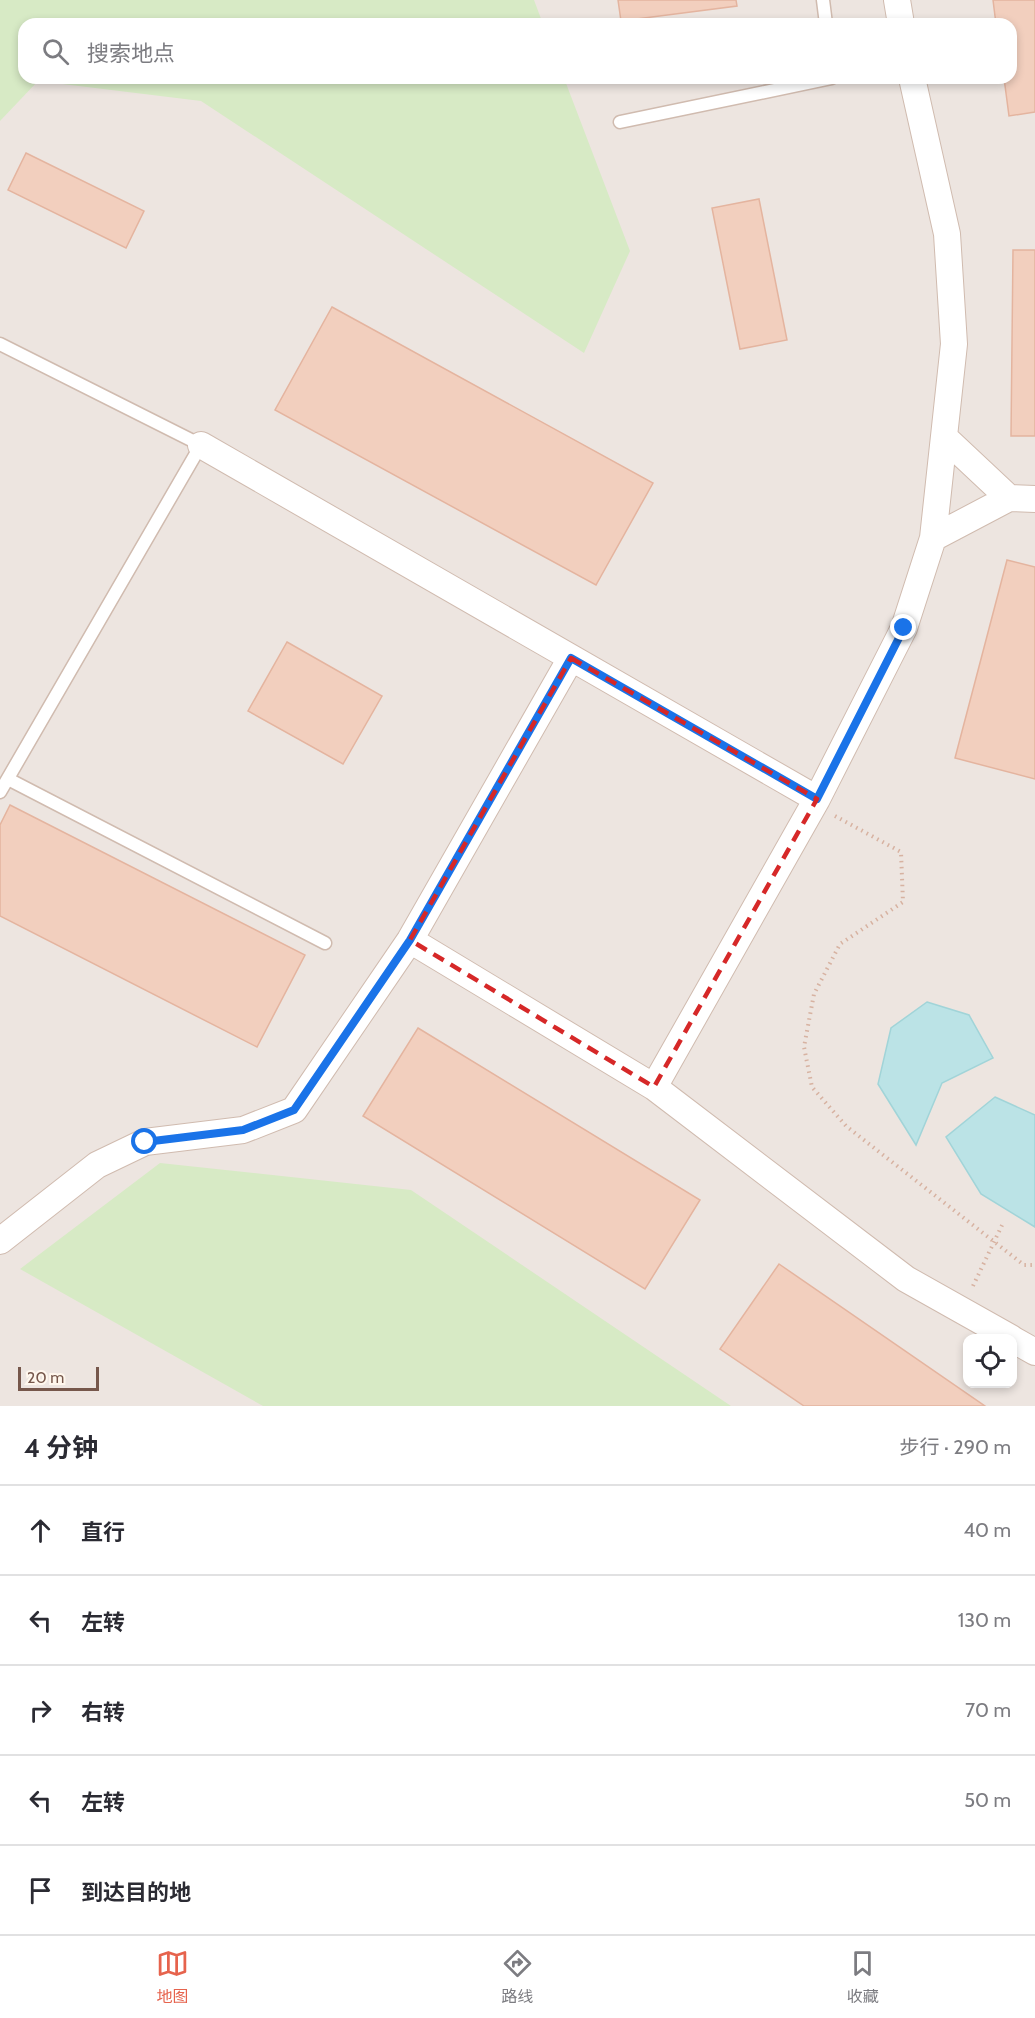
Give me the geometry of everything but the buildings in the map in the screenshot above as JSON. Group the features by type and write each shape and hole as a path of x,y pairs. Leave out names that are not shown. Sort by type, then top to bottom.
{"street":[{"path":"897,0 901,18"},
{"path":"654,1087 826,807 904,628 933,538 954,344 947,234 913,84"},
{"path":"945,438 1009,498"},
{"path":"201,445 826,807"},
{"path":"933,538 1009,498 1035,498"},
{"path":"0,1241 97,1165 145,1142 243,1130 294,1110 410,940 571,658"},
{"path":"410,940 654,1087 906,1279 1003,1334"},
{"path":"1017,1342 1035,1352"}],"lane":[{"path":"823,0 825,18"},
{"path":"620,122 803,84"},
{"path":"0,344 201,445 0,792"},
{"path":"8,779 325,943"}],"path":[{"path":"826,807 901,852 903,902 840,944 814,994 804,1047 812,1087 846,1126 1024,1265 1035,1264"},
{"path":"973,1286 1004,1221"}],"highlighted area":[{"path":"571,658 817,799 654,1087 410,940"}],"shaded area":[{"path":"0,0 1035,0 1035,1406 0,1406"}],"green space":[{"path":"0,0 534,0 541,18 18,18 18,84 35,84 0,121"},
{"path":"62,84 566,84 630,251 584,353 201,101"},
{"path":"160,1163 411,1190 731,1406 263,1406 20,1269"}],"water":[{"path":"927,1002 969,1015 993,1058 942,1083 916,1145 878,1084 891,1028"},
{"path":"995,1097 1035,1115 1035,1227 981,1194 946,1137"}],"route":[{"path":"145,1142 243,1130 294,1110 410,940 571,658 817,799 904,628"}]}
